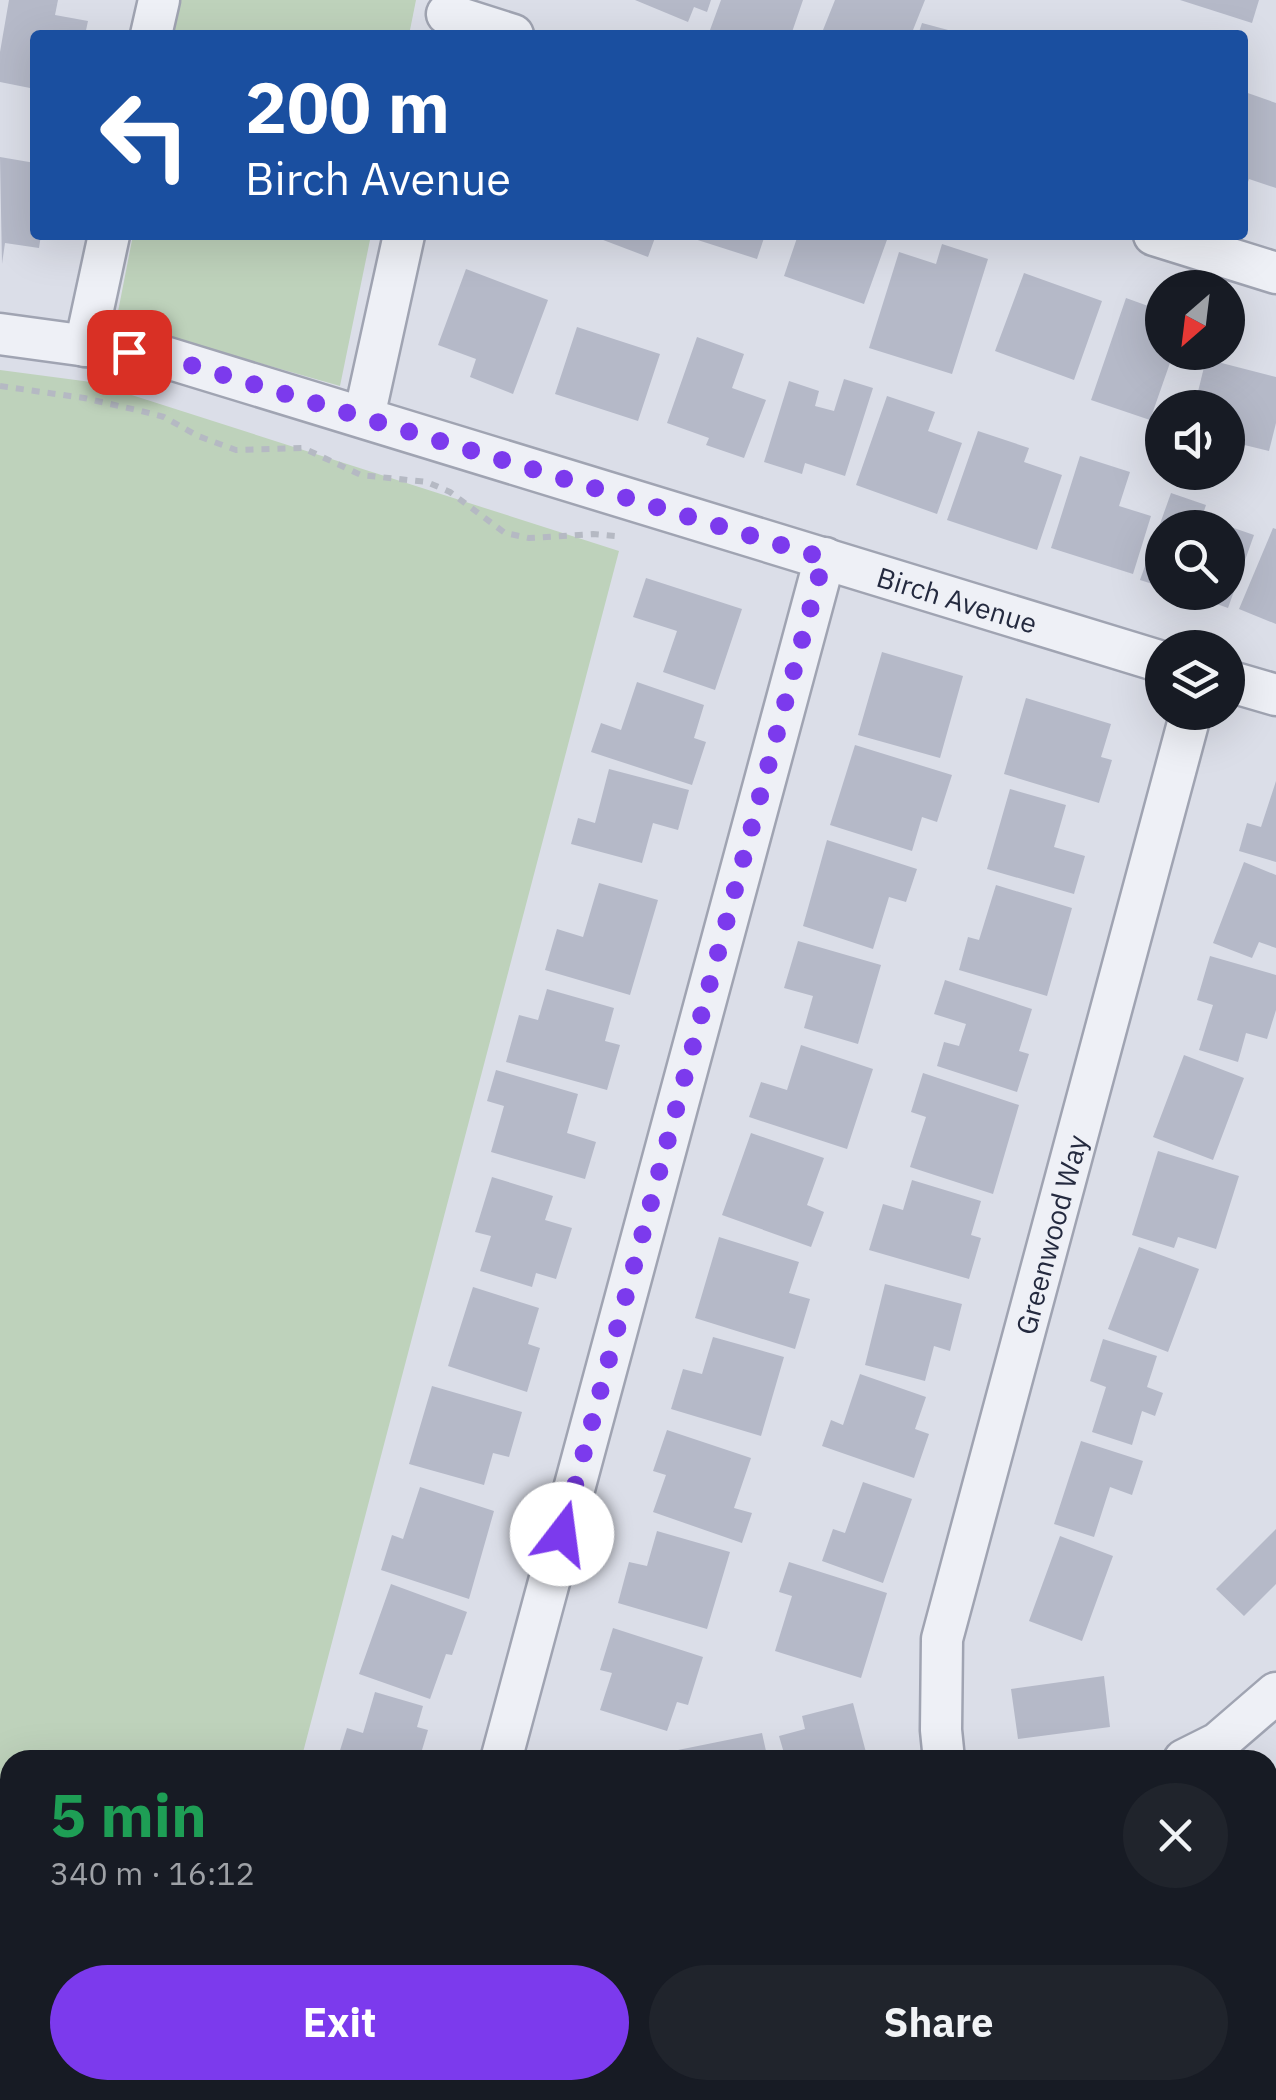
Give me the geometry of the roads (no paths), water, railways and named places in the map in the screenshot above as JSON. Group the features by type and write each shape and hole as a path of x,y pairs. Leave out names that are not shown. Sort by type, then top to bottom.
{"street":[{"path":"152,30 159,0"},
{"path":"447,16 496,30"},
{"path":"85,346 108,240"},
{"path":"364,418 403,240"},
{"path":"1170,240 1276,273"},
{"name":"Birch Avenue","path":"0,334 161,356 1145,657"},
{"path":"504,1750 824,558"},
{"path":"1245,687 1276,696"},
{"name":"Greenwood Way","path":"943,1750 942,1639 1187,730"},
{"path":"1203,1750 1276,1693"}]}
